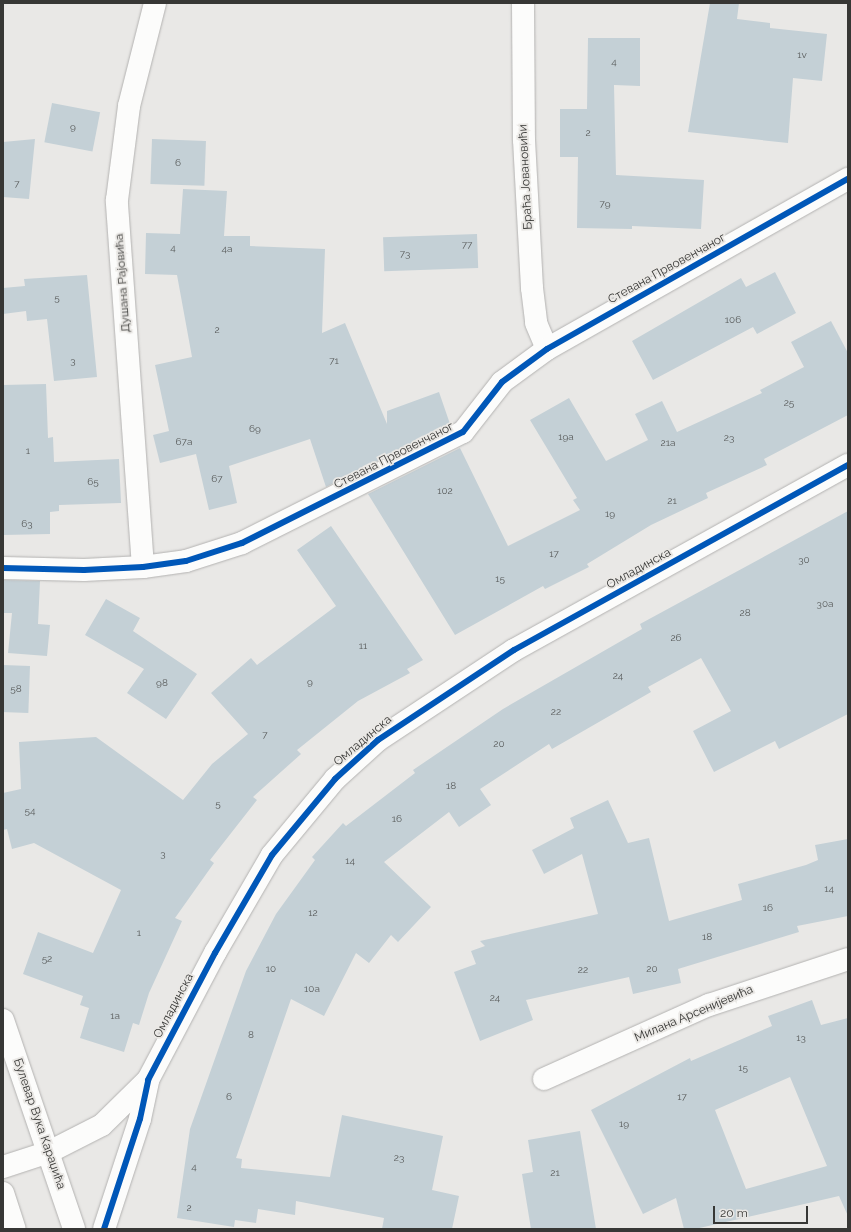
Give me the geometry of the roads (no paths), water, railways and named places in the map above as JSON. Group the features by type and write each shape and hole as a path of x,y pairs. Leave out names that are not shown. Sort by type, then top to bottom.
{"street":[{"name":"Душана Рајовића","path":"143,567 117,200 129,106 155,3"},
{"name":"Браћа Јовановићи","path":"523,3 524,140 532,288 536,323 547,349"},
{"name":"Стевана Првовенчаног","path":"3,568 84,570 143,567 186,561 242,543 464,432 502,382 547,349 848,179"},
{"name":"Омладинска","path":"104,1229 140,1120 148,1080 215,953 272,855 335,779 378,740 514,650 848,465"},
{"name":"Милана Арсенијевића","path":"544,1080 709,1005 848,958"},
{"name":"Булевар Вука Караџића","path":"3,1020 74,1229"},
{"path":"3,1167 49,1152 102,1125 148,1080"},
{"path":"3,1193 15,1229"}]}
